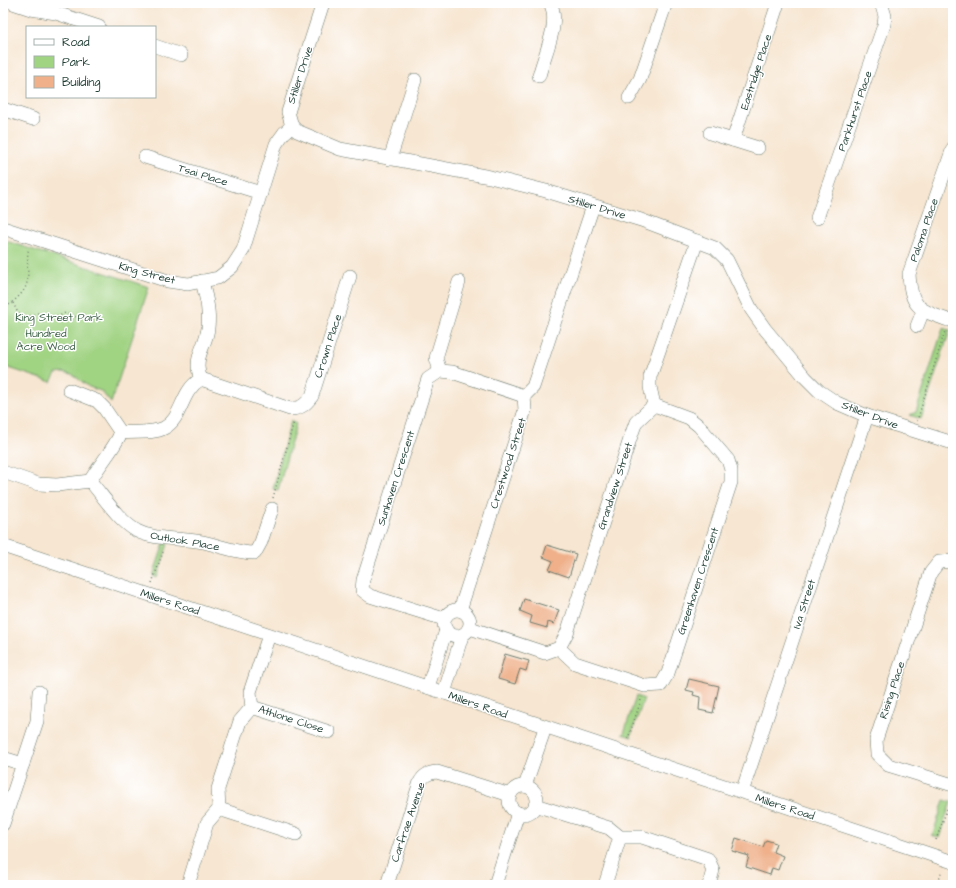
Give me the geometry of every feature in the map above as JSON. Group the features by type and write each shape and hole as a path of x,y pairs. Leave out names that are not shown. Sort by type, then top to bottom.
{"street":[{"path":"13,3 31,9 56,12 96,26"},
{"name":"Stiller Drive","path":"323,3 288,112 292,126 302,134 340,149 504,180 593,206 715,248 724,256 751,309 765,329 805,377 819,391 837,403 867,416 953,443"},
{"path":"539,76 554,22 554,10 550,3"},
{"path":"629,98 640,79 666,3"},
{"name":"Eastridge Place","path":"733,140 778,3"},
{"name":"Parkhurst Place","path":"817,218 884,25 885,16 881,3"},
{"path":"156,46 181,54"},
{"path":"390,159 415,80"},
{"path":"3,108 33,119"},
{"name":"King Street","path":"3,228 33,239 168,281 188,284 218,278 236,261 243,250 276,144 284,133 292,126"},
{"path":"710,133 758,148"},
{"name":"Paloma Place","path":"923,311 915,302 910,288 909,274 953,148"},
{"name":"Tsai Place","path":"145,157 261,193"},
{"path":"459,282 436,358 440,370 452,372 524,396 532,387 593,206"},
{"path":"654,405 650,387 650,377 696,241"},
{"name":"Crown Place","path":"297,409 306,405 312,396 350,276"},
{"path":"202,281 208,301 209,315 208,330 198,357 197,370 201,379 290,409 297,409"},
{"path":"918,326 923,311 948,320"},
{"name":"Sunhaven Crescent","path":"440,370 428,379 363,580 362,590 370,596 445,625"},
{"path":"121,433 164,428 174,419 185,394 192,384 201,379"},
{"path":"69,390 97,401 104,408 121,433"},
{"name":"Crestwood Street","path":"460,610 525,410 524,396"},
{"name":"Grandview Street","path":"559,648 567,633 636,422 654,405"},
{"name":"Greenhaven Crescent","path":"645,686 661,684 668,673 731,482 731,470 728,460 699,426 689,418 654,405"},
{"name":"Iva Street","path":"742,792 867,416"},
{"path":"3,472 38,484 57,486 90,481 98,467 114,447 121,433"},
{"name":"Outlook Place","path":"90,481 127,524 137,531 203,542 244,553 255,553 261,542 272,509"},
{"name":"Millers Road","path":"3,546 428,687 545,728 949,860"},
{"name":"Rising Place","path":"953,561 939,562 931,572 876,740 876,754 888,765 953,785"},
{"path":"428,687 445,625 452,611 460,610 470,619 444,693"},
{"path":"445,625 453,636 466,632 545,652 559,648 575,663 645,686"},
{"path":"188,885 207,823 219,809 218,789 240,721 252,707 250,692 269,635"},
{"path":"3,824 37,722 39,692"},
{"name":"Athlone Close","path":"252,707 329,732"},
{"path":"525,786 545,728"},
{"path":"3,758 23,764"},
{"name":"Carfrae Avenue","path":"386,885 423,776 429,773 437,772 510,795"},
{"path":"525,786 536,795 535,805 526,813 518,813 509,803 510,795 516,788 525,786"},
{"path":"535,805 609,828 620,837 642,837 708,859 713,870 709,885"},
{"path":"219,809 296,834"},
{"path":"495,885 518,813"},
{"path":"605,885 620,837"}],"path":[{"path":"3,310 13,303 26,288 27,255 33,239"},
{"path":"13,303 18,313 28,317 37,312 57,317 65,313 83,319"},
{"path":"917,420 948,320"},
{"path":"272,509 273,496 297,409"},
{"path":"148,595 168,537"},
{"path":"628,739 645,686"},
{"path":"936,840 950,801 953,797"},
{"path":"937,885 949,860"}],"green space":[{"name":"King Street Park","path":"3,240 149,287 111,403 101,391 89,387 72,374 63,372 56,373 51,382 3,366"},
{"path":"943,328 950,330 921,419 910,415 916,412"},
{"path":"291,420 296,424 278,490 273,489"},
{"path":"164,543 168,544 157,578 153,576"},
{"path":"636,696 644,699 631,735 632,737 622,734 624,733"},
{"path":"944,800 951,802 939,838 931,835 933,834"}],"building":[{"path":"547,545 576,554 569,577 549,570 553,561 543,557"},
{"path":"524,599 559,610 554,624 548,622 547,628 530,623 532,616 520,611"},
{"path":"505,654 529,661 526,671 520,669 515,684 498,679"},
{"path":"689,679 719,686 713,713 699,710 700,697 693,695 694,692 686,690"},
{"path":"736,838 763,847 766,840 776,843 773,852 783,856 778,870 772,868 770,875 746,867 749,856 732,851"}],"park label":[{"name":"Hundred Acre Wood","path":"46,339"}]}
